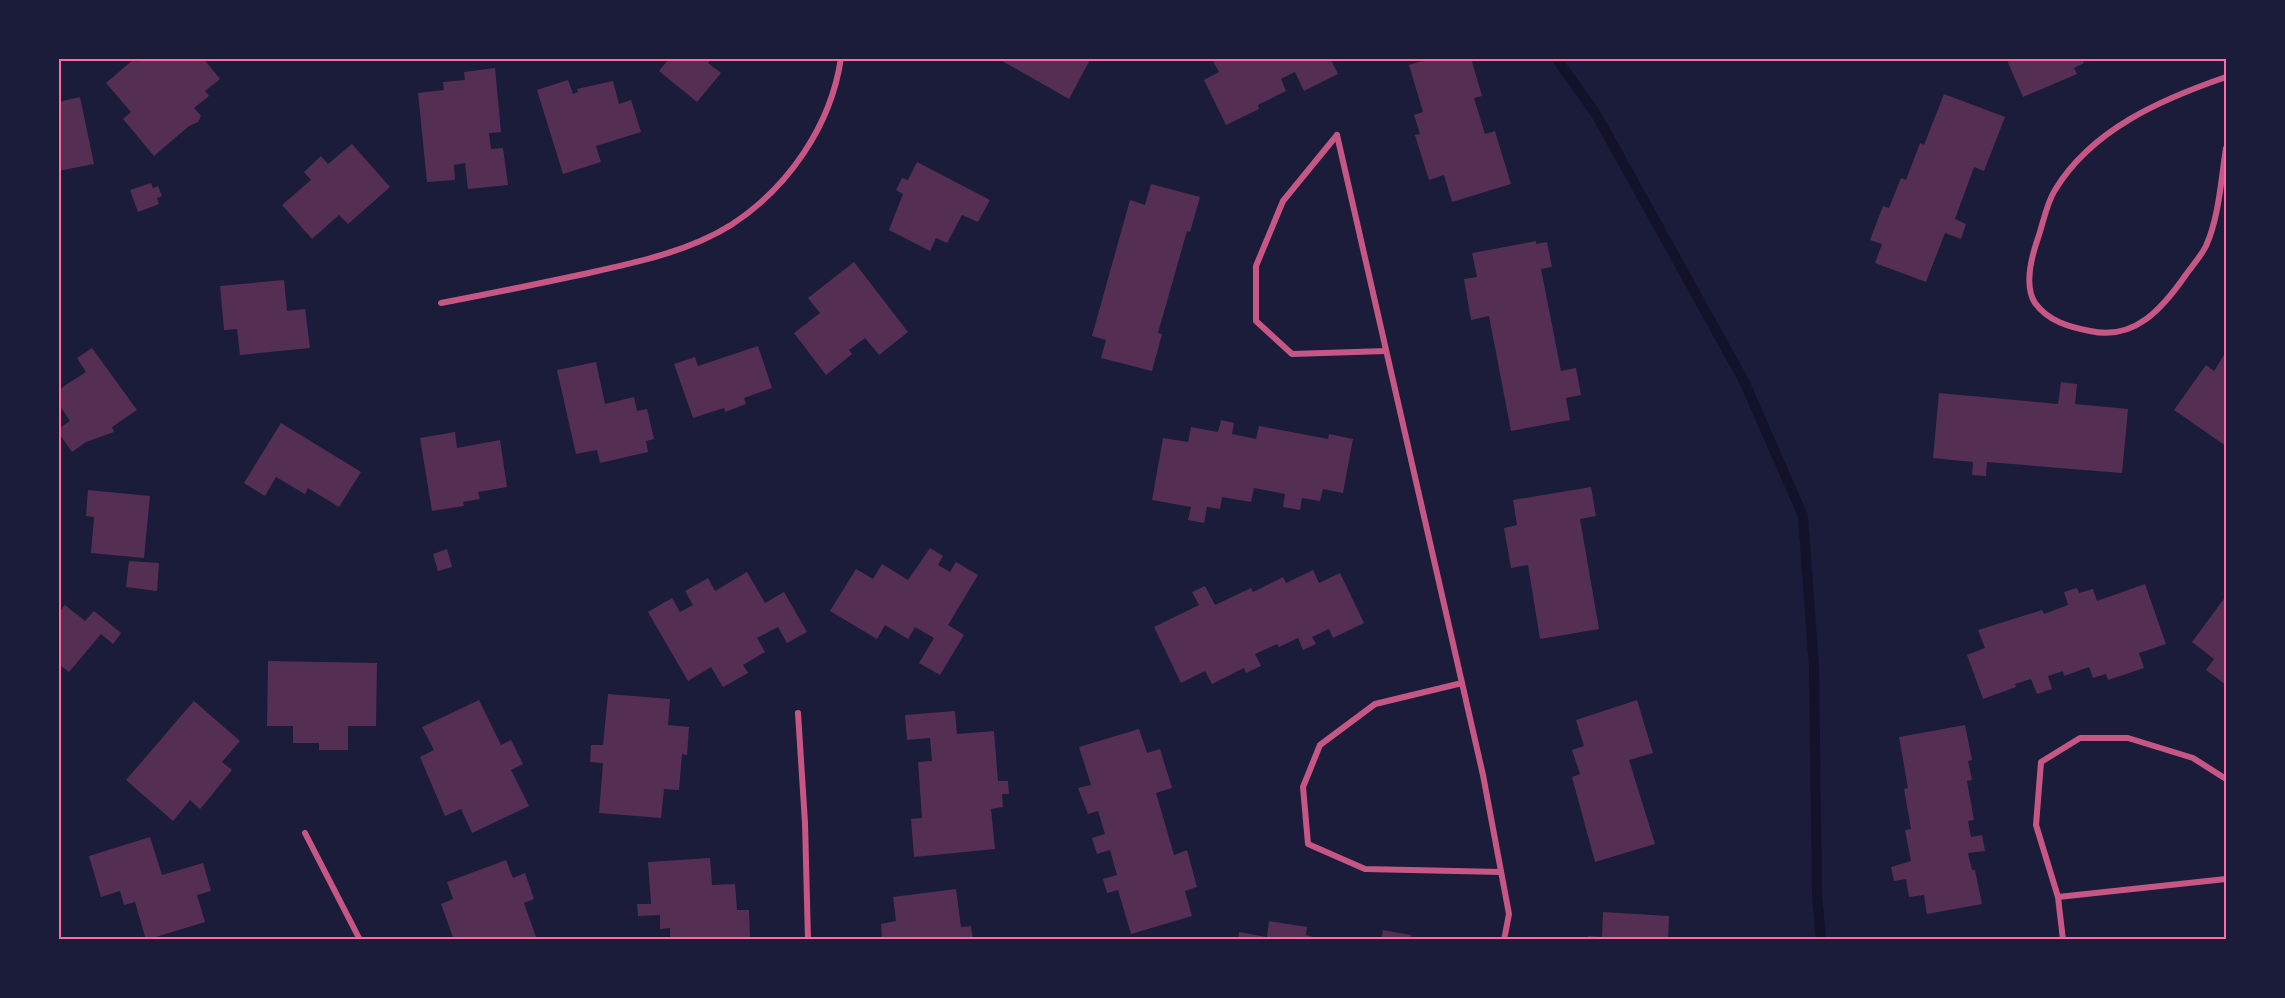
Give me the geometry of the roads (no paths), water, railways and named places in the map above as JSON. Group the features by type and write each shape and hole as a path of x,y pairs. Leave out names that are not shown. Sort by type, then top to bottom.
{"street":[{"path":"441,303 628,264 685,247 730,226 761,203 808,147 829,108 841,58"},
{"path":"2226,77 2200,86 2126,120 2071,166 2053,192 2034,250 2029,281 2034,301 2049,318 2073,328 2102,334 2125,332 2152,316 2172,294 2205,247 2214,222 2226,148"},
{"path":"1386,351 1292,354 1256,321 1256,266 1283,201 1337,135 1462,683 1509,914 1504,939"},
{"path":"1462,683 1375,705 1320,745 1303,787 1308,844 1365,869 1501,872"},
{"path":"798,713 805,823 808,939"},
{"path":"2063,939 2058,897 2036,825 2041,762 2080,738 2128,738 2193,758 2226,779"},
{"path":"305,833 360,939"},
{"path":"2058,897 2226,879"}],"waterway":[{"path":"1556,58 1596,114 1744,381 1803,516 1814,668 1817,895 1821,940"}]}
